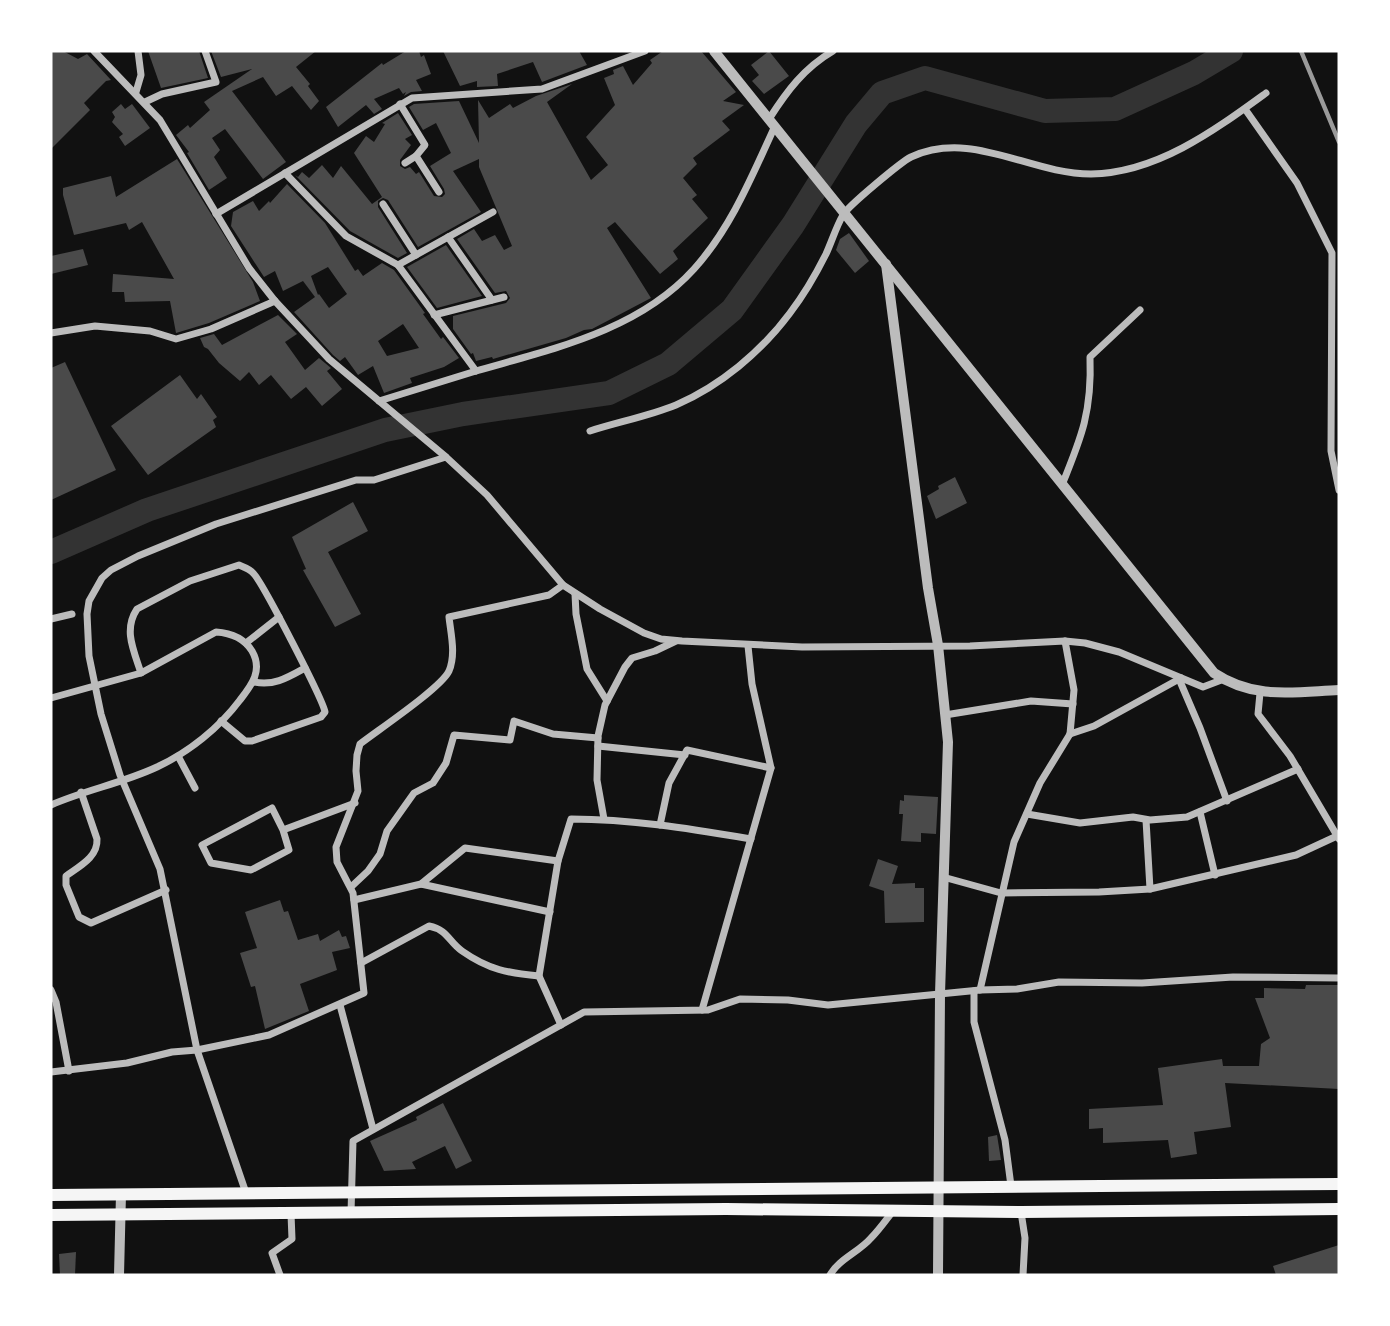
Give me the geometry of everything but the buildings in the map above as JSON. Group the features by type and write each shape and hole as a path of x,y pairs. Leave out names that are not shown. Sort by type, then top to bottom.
{"main road":[{"path":"51,1195 1339,1184"},
{"path":"51,1215 726,1209 1021,1212 1339,1209"}],"street":[{"path":"94,51 145,102 175,144 249,268 275,301 329,359 443,454 487,495 563,584 575,594 644,633 676,641 748,646 1065,641 1119,652 1203,687 1224,680"},
{"path":"136,92 141,75 138,51"},
{"path":"145,102 162,94 216,82 205,51"},
{"path":"216,214 412,98 542,89 645,51"},
{"path":"714,51 1203,661 1224,680 1260,692 1339,690"},
{"path":"381,403 476,371 581,341 626,320 677,287 726,228 796,81 833,51"},
{"path":"590,431 674,406 712,387 750,358 790,313 824,257 844,212 908,158 927,151 964,146 1066,172 1121,172 1189,145 1266,93"},
{"path":"400,104 425,145 416,156 405,163"},
{"path":"1245,109 1297,183 1332,253 1331,451 1339,490"},
{"path":"416,156 439,192"},
{"path":"285,173 346,236 398,265 476,371"},
{"path":"383,204 416,255"},
{"path":"398,265 493,212"},
{"path":"448,237 492,300"},
{"path":"886,264 928,588 938,645 948,743 940,994 937,1275"},
{"path":"435,315 504,297"},
{"path":"51,333 95,326 150,331 176,339 211,329 275,301"},
{"path":"1062,485 1086,421 1091,389 1090,357 1140,310"},
{"path":"246,1193 197,1050 160,869 122,781 101,714 89,656 87,614 94,589 111,570 177,539 356,480 374,480 443,454"},
{"path":"141,673 129,632 132,616 137,609 190,581 239,565 255,573 325,707 325,712 321,717 252,741 245,741 221,721"},
{"path":"51,1072 127,1063 269,1035 364,993 354,900 351,887 337,862 336,847 358,791 356,755 360,744 428,692 448,672 453,643 449,617 538,598 548,595 563,584"},
{"path":"575,594 576,614 587,669 607,701"},
{"path":"51,620 72,614"},
{"path":"246,643 279,617"},
{"path":"51,805 81,792 122,781 178,756 221,721 254,681 256,662 246,643 229,633 216,632 141,673 52,695"},
{"path":"604,819 597,780 598,742 607,701 632,658 676,641"},
{"path":"1011,1186 1005,1140 974,1022 977,990 1014,842 1040,783 1070,734 1074,690 1065,641"},
{"path":"702,1010 772,768 752,684 748,646"},
{"path":"254,681 276,683 305,668"},
{"path":"1070,734 1094,726 1180,679"},
{"path":"1180,679 1227,801"},
{"path":"943,877 1001,893 1150,889 1296,855 1338,834 1298,769 1258,714 1260,692"},
{"path":"945,715 1031,701 1073,704"},
{"path":"351,887 368,871 380,854 387,831 414,793 433,783 446,763 454,735 510,740 514,721 553,734 685,755"},
{"path":"660,825 670,783 687,750 772,768"},
{"path":"178,756 195,788"},
{"path":"1027,814 1080,823 1133,817 1146,820 1187,817 1298,769"},
{"path":"81,792 97,846 94,854 66,876 66,885 79,917 91,923 166,890"},
{"path":"283,830 355,803"},
{"path":"272,808 283,830 289,850 251,870 211,863 202,845 272,808"},
{"path":"1200,812 1215,875"},
{"path":"561,1025 539,976 558,861 571,819 604,819 660,825 751,839"},
{"path":"1146,820 1150,889"},
{"path":"421,884 465,848 558,861"},
{"path":"354,900 421,884 550,912"},
{"path":"361,963 429,926 439,928 459,949 480,963 503,972 539,976"},
{"path":"351,1213 353,1141 584,1012 702,1010 740,999 788,1000 828,1005 977,990 1017,989 1059,982 1142,983 1233,977 1339,978"},
{"path":"51,990 57,1002 69,1071"},
{"path":"340,1004 373,1129"},
{"path":"118,1275 121,1194"},
{"path":"830,1275 835,1266 871,1239 893,1211"},
{"path":"1021,1212 1025,1238 1023,1275"},
{"path":"280,1275 272,1253 292,1239 291,1214"}],"waterway":[{"path":"51,552 147,510 385,430 463,414 609,393 668,364 732,310 793,225 856,124 882,93 925,78 1045,111 1115,109 1194,73 1231,51"}],"railway":[{"path":"1301,51 1339,142"}]}
